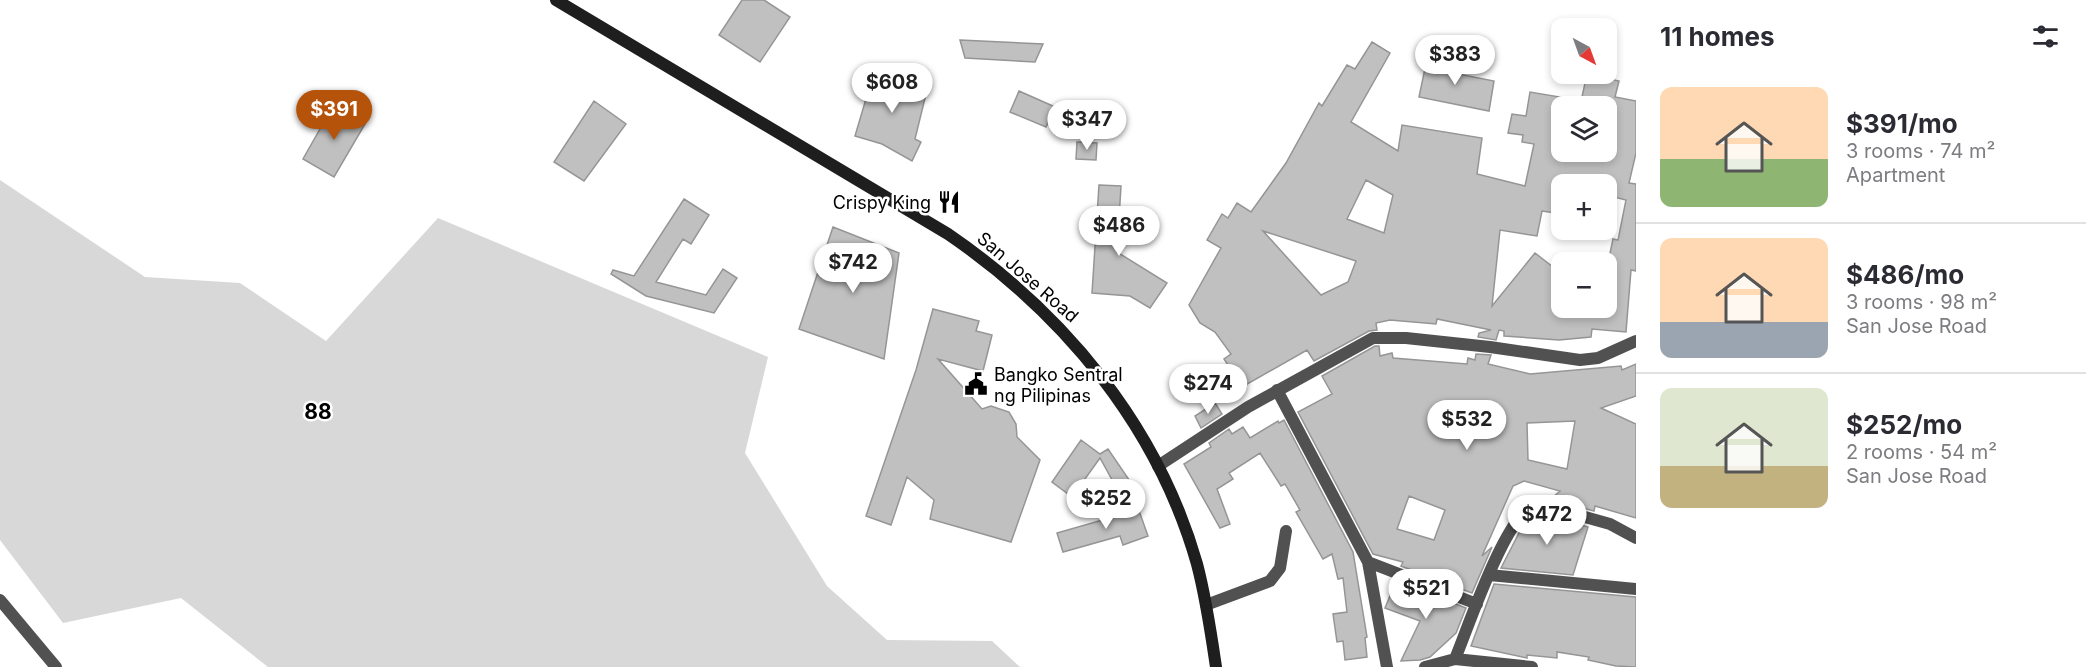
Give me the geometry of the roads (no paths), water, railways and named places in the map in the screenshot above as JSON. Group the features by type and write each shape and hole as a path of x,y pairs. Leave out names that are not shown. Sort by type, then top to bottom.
{"main road":[{"name":"San Jose Road","path":"556,0 948,234 984,259 1069,336 1130,416 1158,466 1197,564 1216,667"}],"street":[{"path":"1158,466 1277,390 1373,338 1490,347 1580,360 1598,358 1636,341"},
{"path":"1277,390 1368,562 1387,667"},
{"path":"1455,659 1489,575 1516,518 1525,507 1535,503 1610,524 1636,538"},
{"path":"1206,605 1270,581 1280,568 1286,531"},
{"path":"1368,562 1477,604"},
{"path":"1489,575 1636,589"},
{"path":"0,600 56,667"},
{"path":"1425,667 1455,659 1532,667"}],"place":[{"name":"Crispy King","path":"949,202"},
{"name":"Bangko Sentral ng Pilipinas","path":"976,384"}],"district":[{"name":"88","path":"318,411"}]}
